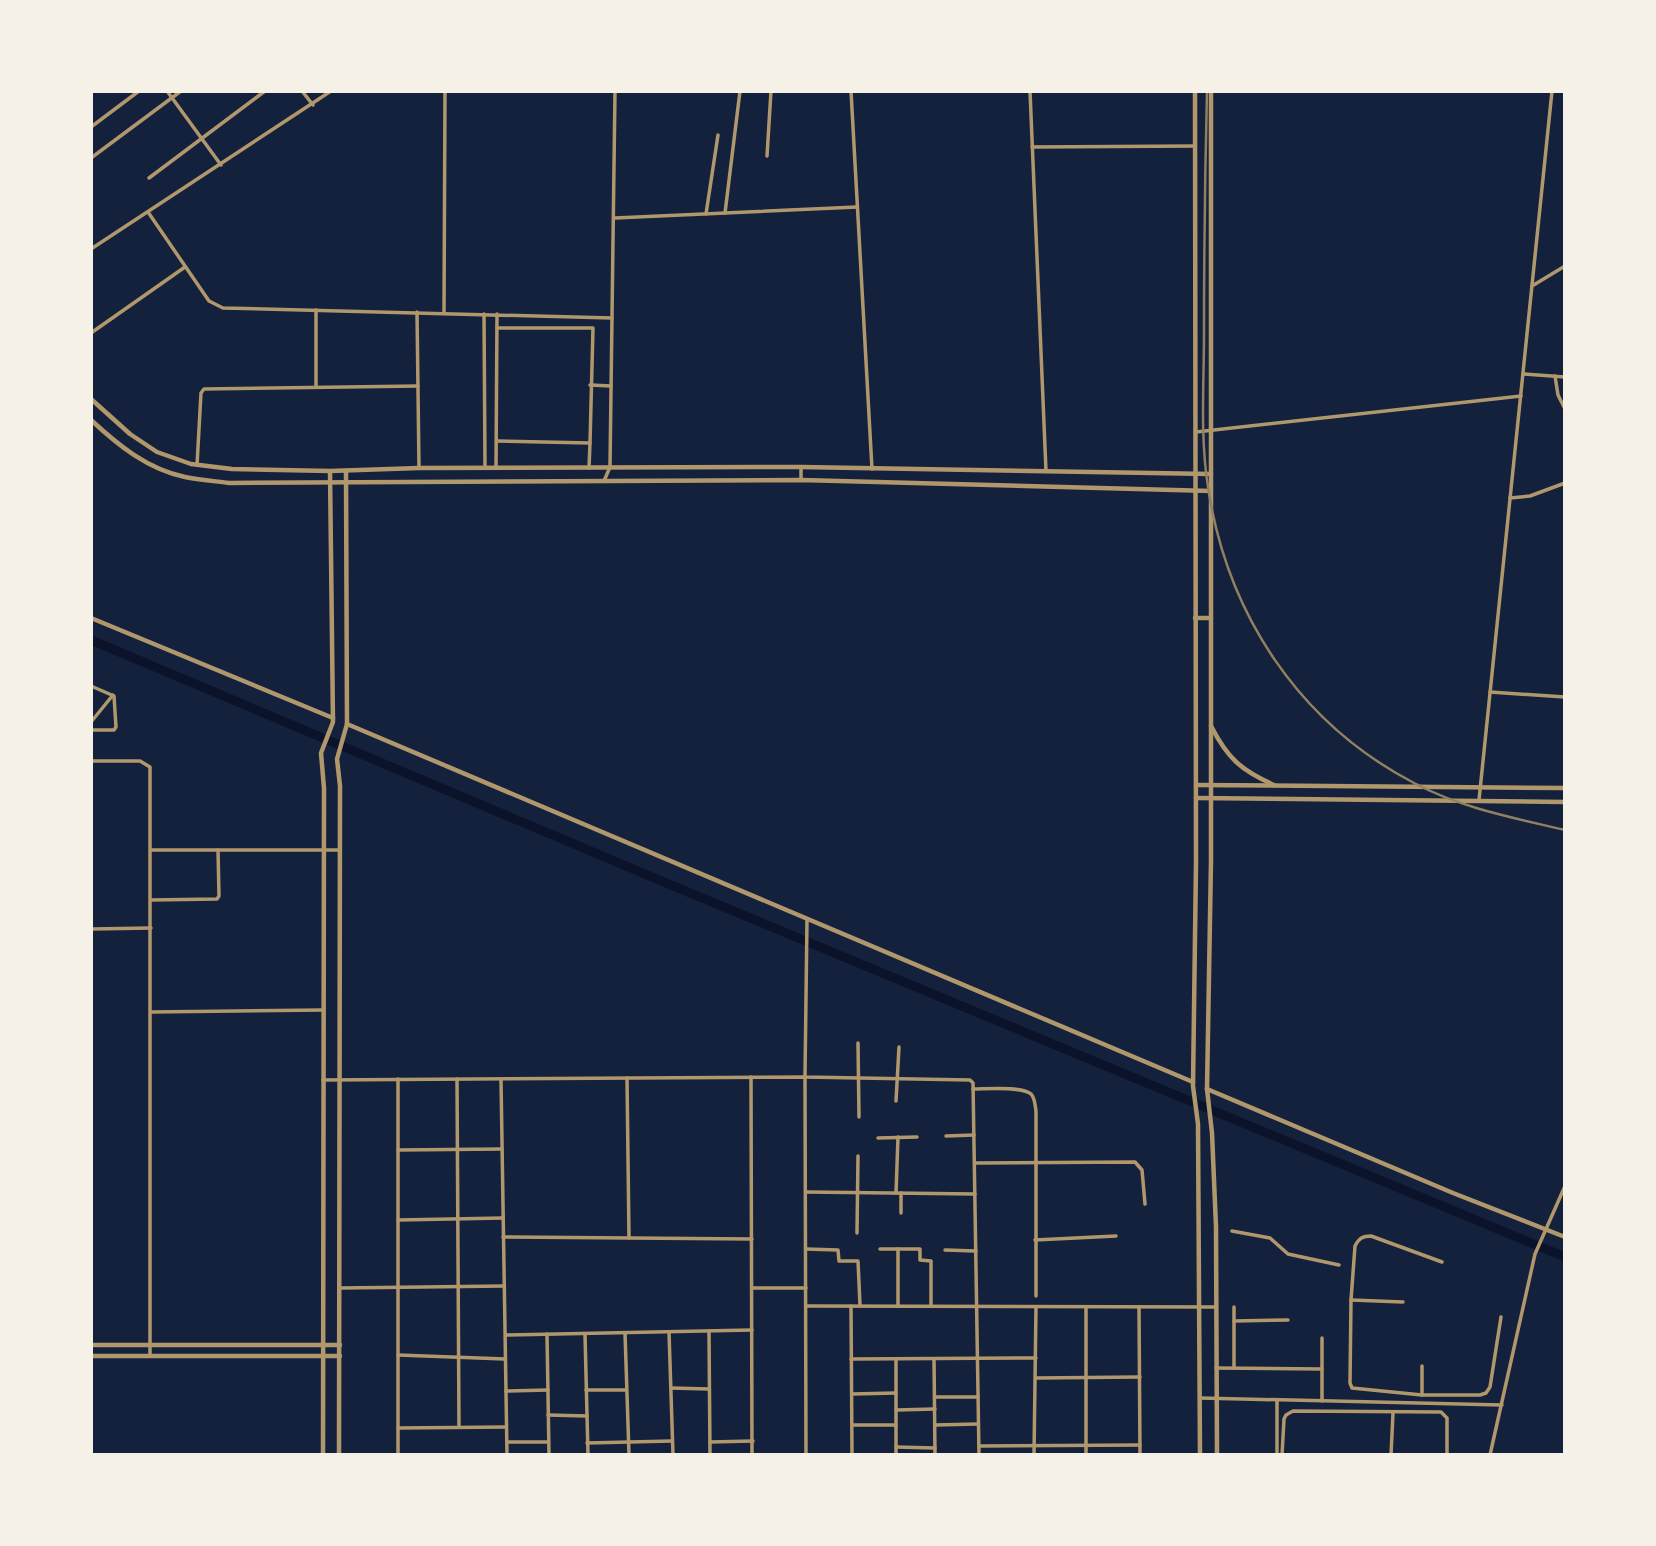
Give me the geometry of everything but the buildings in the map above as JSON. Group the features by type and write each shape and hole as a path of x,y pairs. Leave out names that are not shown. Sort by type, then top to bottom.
{"street":[{"path":"91,127 139,91"},
{"path":"167,91 221,164"},
{"path":"91,158 181,91"},
{"path":"149,178 265,91"},
{"path":"302,91 313,105"},
{"path":"91,249 331,91"},
{"path":"444,313 445,91"},
{"path":"604,481 610,467 615,91"},
{"path":"725,213 740,91"},
{"path":"767,156 771,91"},
{"path":"850,91 872,469"},
{"path":"1030,91 1046,471"},
{"path":"1195,91 1196,798 1193,1084 1198,1124 1200,1455"},
{"path":"1211,91 1211,786 1207,1095 1212,1133 1216,1227 1217,1455"},
{"path":"1479,800 1552,91"},
{"path":"706,214 718,135"},
{"path":"1032,147 1195,146"},
{"path":"615,218 857,207"},
{"path":"148,212 205,296 223,308 612,318"},
{"path":"1532,286 1565,265"},
{"path":"91,333 186,267"},
{"path":"316,310 316,387"},
{"path":"417,312 419,468"},
{"path":"484,314 485,468"},
{"path":"496,468 497,314"},
{"path":"497,328 593,328 589,468"},
{"path":"1523,374 1565,377"},
{"path":"1555,376 1558,395 1565,409"},
{"path":"590,385 611,386"},
{"path":"197,465 201,393 204,389 418,386"},
{"path":"1195,432 1521,396"},
{"path":"91,399 130,434 158,452 197,465 232,469 346,471 419,468 801,467 1211,474"},
{"path":"91,420 118,445 149,465 184,477 229,483 801,480 1211,491"},
{"path":"497,441 590,443"},
{"path":"801,467 801,480"},
{"path":"323,1455 321,753 333,720 330,471"},
{"path":"340,1455 340,786 337,759 347,731 346,471"},
{"path":"1510,498 1530,496 1565,483"},
{"path":"91,618 333,720"},
{"path":"1195,618 1211,618"},
{"path":"91,685 113,695"},
{"path":"1490,692 1565,697"},
{"path":"91,722 113,695"},
{"path":"91,730 115,729 113,695"},
{"path":"347,724 1193,1084"},
{"path":"1211,726 1235,764 1276,786"},
{"path":"91,761 140,761 148,765 150,772 150,1356"},
{"path":"1196,785 1565,788"},
{"path":"1196,798 1565,802"},
{"path":"151,850 340,850"},
{"path":"151,900 217,899 218,850"},
{"path":"806,1455 807,919"},
{"path":"91,929 151,928"},
{"path":"151,1012 323,1010"},
{"path":"858,1043 859,1117"},
{"path":"896,1101 899,1047"},
{"path":"323,1080 751,1077 970,1080 974,1089 976,1163 979,1455"},
{"path":"751,1077 752,1455"},
{"path":"627,1078 629,1238"},
{"path":"457,1079 459,1427"},
{"path":"501,1079 507,1455"},
{"path":"398,1080 398,1455"},
{"path":"974,1089 1019,1089 1029,1092 1033,1098 1036,1111 1036,1296"},
{"path":"1207,1089 1453,1193 1565,1237"},
{"path":"946,1136 974,1135"},
{"path":"898,1137 901,1213"},
{"path":"878,1138 917,1137"},
{"path":"398,1150 502,1149"},
{"path":"857,1233 858,1156"},
{"path":"976,1163 1135,1162 1142,1170 1145,1204"},
{"path":"1490,1455 1535,1254 1565,1186"},
{"path":"806,1192 975,1194"},
{"path":"398,1220 503,1218"},
{"path":"1232,1231 1270,1238 1291,1255 1339,1265"},
{"path":"1442,1262 1371,1236 1364,1236 1354,1246 1350,1300 1351,1386 1355,1389 1422,1395 1486,1393 1490,1387 1501,1317"},
{"path":"503,1237 752,1239"},
{"path":"1035,1240 1116,1237"},
{"path":"806,1249 838,1250 839,1261 858,1261 860,1306"},
{"path":"880,1249 920,1249 920,1260 931,1261 931,1306"},
{"path":"898,1249 898,1306"},
{"path":"945,1250 976,1251"},
{"path":"340,1288 504,1286"},
{"path":"752,1288 806,1288"},
{"path":"1350,1300 1404,1302"},
{"path":"806,1306 1216,1307"},
{"path":"851,1306 852,1455"},
{"path":"1034,1455 1036,1307"},
{"path":"1139,1307 1140,1455"},
{"path":"1234,1307 1234,1368"},
{"path":"1086,1308 1086,1455"},
{"path":"1234,1321 1288,1320"},
{"path":"505,1335 752,1330"},
{"path":"709,1331 710,1455"},
{"path":"669,1332 673,1455"},
{"path":"625,1333 629,1455"},
{"path":"547,1334 549,1455"},
{"path":"585,1334 587,1455"},
{"path":"1322,1338 1322,1401"},
{"path":"91,1345 340,1345"},
{"path":"398,1355 505,1359"},
{"path":"91,1356 340,1356"},
{"path":"851,1359 1036,1358"},
{"path":"896,1359 896,1455"},
{"path":"934,1359 935,1455"},
{"path":"1422,1366 1422,1395"},
{"path":"1216,1368 1322,1369"},
{"path":"1036,1378 1140,1377"},
{"path":"671,1388 709,1389"},
{"path":"506,1391 548,1390"},
{"path":"586,1390 627,1390"},
{"path":"1382,1392 1382,1402"},
{"path":"852,1394 896,1393"},
{"path":"935,1396 978,1397"},
{"path":"1200,1398 1502,1405"},
{"path":"1277,1400 1280,1455"},
{"path":"1391,1455 1393,1403"},
{"path":"896,1410 935,1409"},
{"path":"1280,1455 1284,1419 1293,1411 1444,1413 1447,1418 1447,1455"},
{"path":"548,1415 587,1416"},
{"path":"852,1424 896,1425"},
{"path":"935,1424 978,1424"},
{"path":"398,1428 506,1427"},
{"path":"587,1443 672,1441"},
{"path":"710,1441 753,1441"},
{"path":"506,1442 548,1442"},
{"path":"979,1446 1140,1445"},
{"path":"896,1447 935,1448"},
{"path":"1294,1455 1328,1455"}],"waterway":[{"path":"91,640 1565,1257"}],"railway":[{"path":"1207,91 1204,449 1208,487 1218,534 1232,578 1251,621 1275,660 1303,696 1336,729 1373,758 1414,783 1450,799 1565,830"}]}
